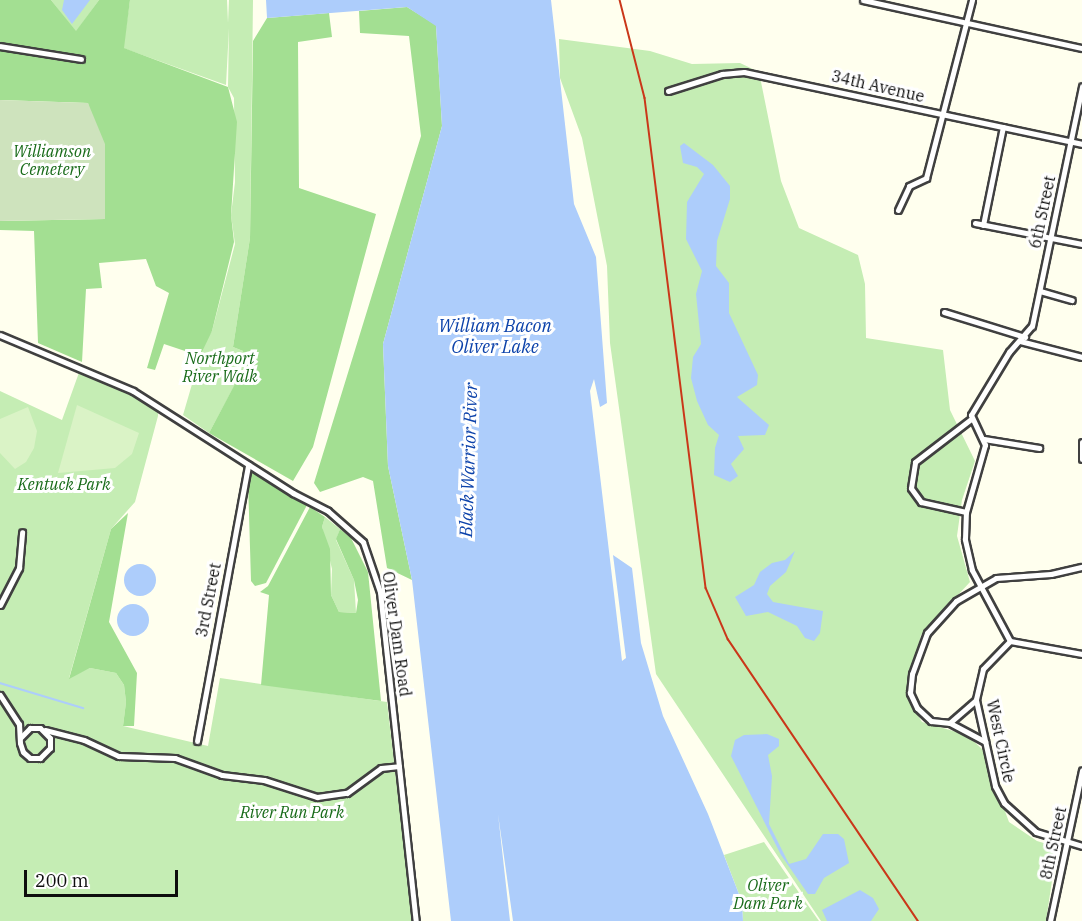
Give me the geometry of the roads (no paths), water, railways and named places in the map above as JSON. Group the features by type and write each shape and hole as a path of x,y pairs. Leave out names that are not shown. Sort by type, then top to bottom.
{"street":[{"path":"863,0 1082,48"},
{"path":"898,210 909,186 926,178 972,0"},
{"path":"0,46 81,58"},
{"name":"34th Avenue","path":"668,91 722,74 744,72 1082,144"},
{"name":"6th Street","path":"971,419 975,404 1032,326 1082,86"},
{"path":"983,225 1003,127"},
{"path":"975,223 1082,244"},
{"path":"1040,291 1072,300"},
{"path":"944,312 1082,357"},
{"name":"Oliver Dam Road","path":"0,335 81,367 133,391 248,465 328,510 352,531 371,556 380,592 416,921"},
{"path":"966,512 921,502 911,488 915,462 971,419 984,439 983,458 966,512 966,541 980,585 1010,641 1082,654"},
{"path":"984,439 1038,448"},
{"path":"1081,457 1082,442"},
{"name":"3rd Street","path":"197,741 248,465"},
{"path":"0,605 19,568 22,532"},
{"path":"985,742 950,723 931,721 917,708 910,693 912,674 927,633 951,605 980,585 1014,574 1051,574 1082,567"},
{"name":"West Circle","path":"1010,641 983,669 976,700 995,786 1012,812 1036,832 1082,846"},
{"path":"0,695 16,719 22,752 30,758 40,758 57,740 69,737"},
{"path":"950,723 976,700"},
{"path":"16,719 30,728 69,737 118,756 175,758 222,775 264,780 317,797 347,794 381,768 399,766"},
{"path":"20,738 30,728"},
{"path":"45,730 50,748"},
{"name":"8th Street","path":"1050,921 1082,770"},
{"path":"1080,779 1082,787"}],"water":[{"path":"64,0 90,0 72,24 62,10"},
{"name":"William Bacon Oliver Lake","path":"266,0 551,0 574,204 596,257 607,403 600,407 594,379 590,391 622,661 626,658 613,555 632,568 641,643 663,716 708,814 742,902 743,921 513,921 498,814 510,921 451,921 412,580 388,466 383,344 442,126 436,26 407,7 267,18"},
{"path":"684,143 713,165 730,186 730,199 717,241 716,266 729,283 729,313 758,375 757,385 737,397 769,425 765,435 738,436 744,449 731,464 738,476 730,482 714,475 715,448 719,435 708,425 697,401 691,378 693,357 701,344 696,294 702,271 686,239 687,202 704,174 697,167 683,163 680,146"},
{"path":"795,551 786,572 770,586 767,594 773,602 823,611 820,633 814,641 805,638 797,626 768,612 746,616 735,597 754,585 760,572 772,563 785,560"},
{"path":"140,564 151,569 156,580 151,591 140,596 129,591 124,580 129,569"},
{"path":"133,604 144,609 149,620 144,631 133,636 122,631 117,620 122,609"},
{"path":"767,734 779,739 779,746 768,755 772,776 769,824 789,864 806,859 823,834 838,834 844,839 849,863 824,878 815,894 808,894 781,855 731,756 735,740 744,735"},
{"path":"860,890 873,898 879,909 871,921 827,921 822,910"}],"waterway":[{"path":"0,683 83,708"}],"railway":[{"path":"620,0 645,98 706,588 728,639 918,921"}],"park label":[{"name":"Williamson Cemetery","path":"52,160"},
{"name":"Northport River Walk","path":"220,367"},
{"name":"Kentuck Park","path":"64,484"},
{"name":"River Run Park","path":"292,812"},
{"name":"Oliver Dam Park","path":"768,894"}],"water label":[{"name":"Black Warrior River","path":"469,460"}]}
